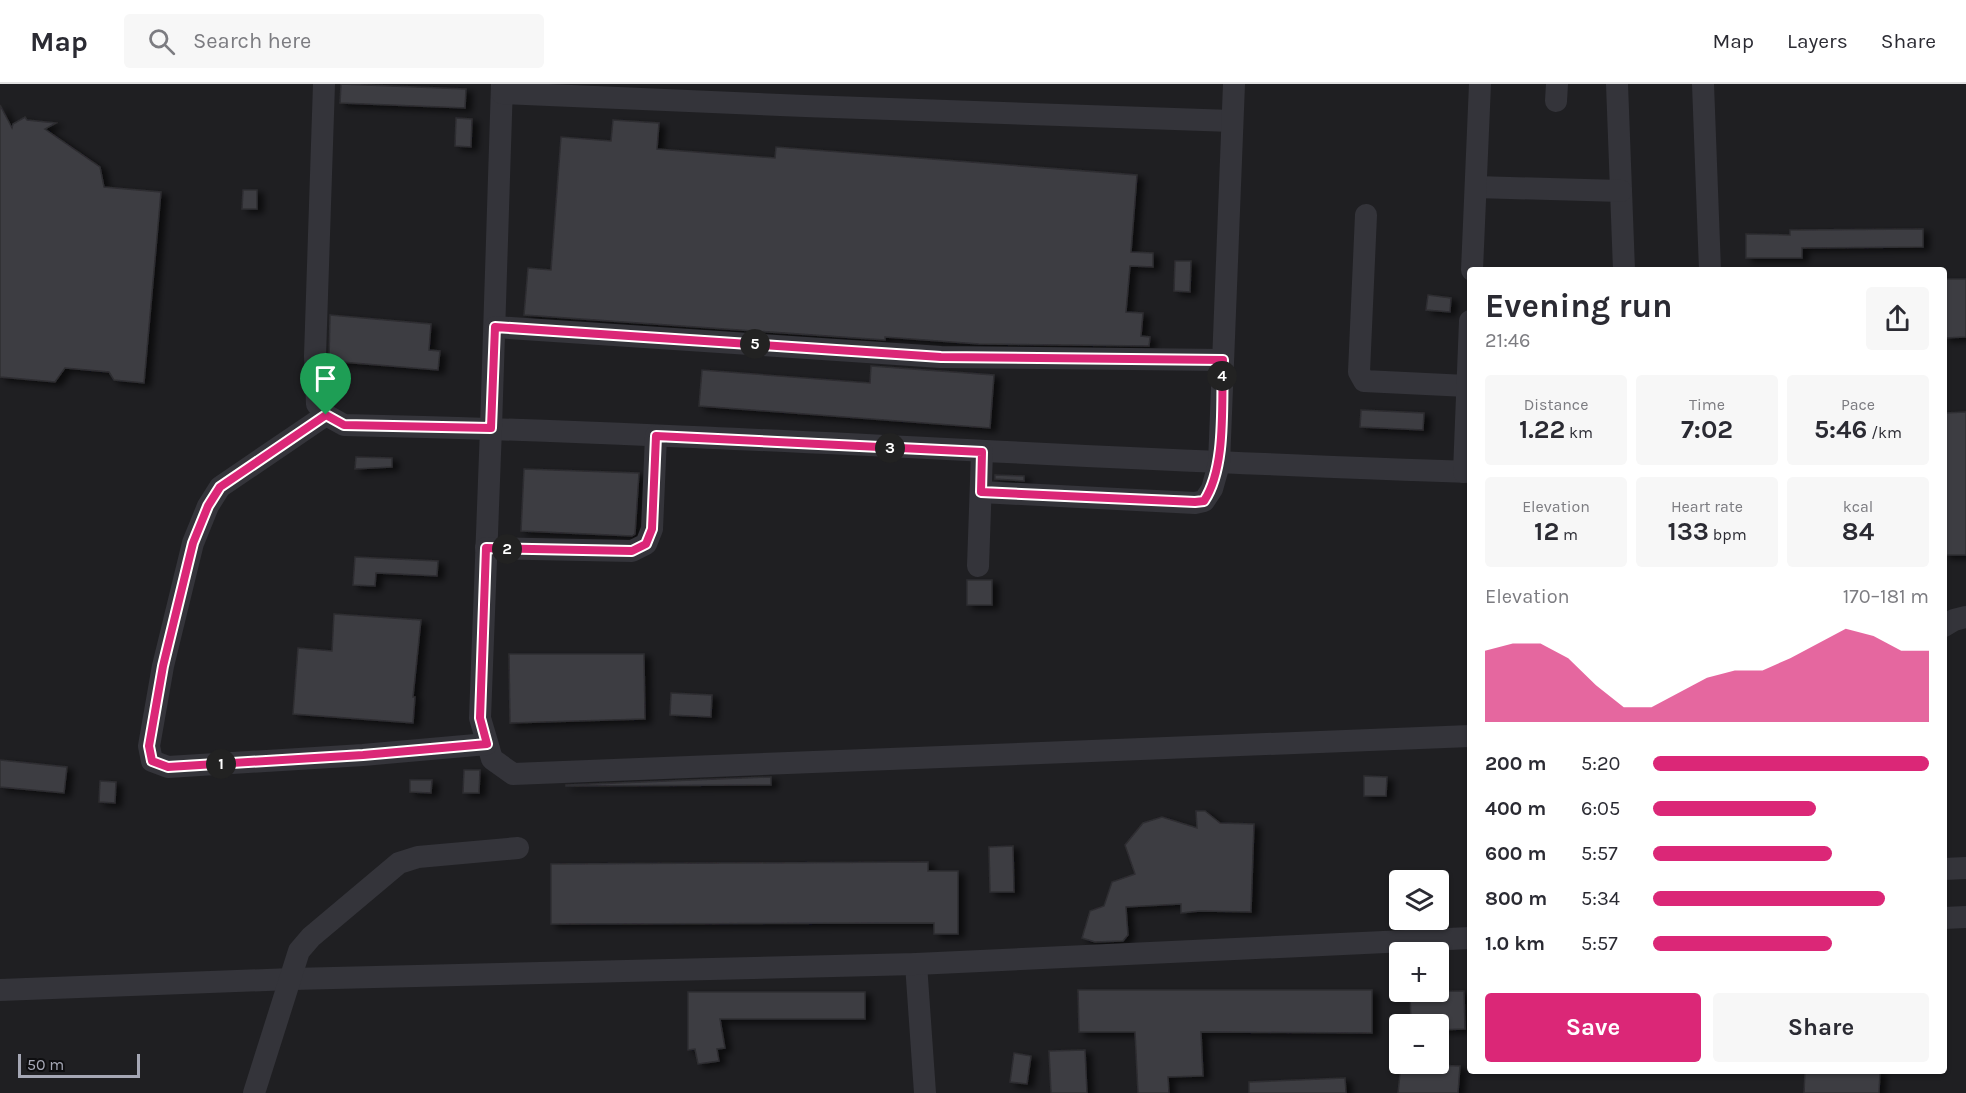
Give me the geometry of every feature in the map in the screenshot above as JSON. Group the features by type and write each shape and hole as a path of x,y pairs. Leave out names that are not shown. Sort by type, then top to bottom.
{"street":[{"path":"324,84 315,356 317,404 326,415 344,425 491,428 1219,464 1467,472 1467,386 1364,381 1359,372 1366,214"},
{"path":"981,492 1195,502 1204,501 1212,489 1219,464 1234,84"},
{"path":"1472,267 1480,84"},
{"path":"1617,84 1624,267"},
{"path":"1703,84 1710,267"},
{"path":"1232,121 805,106 502,88 480,718 492,759 513,774 1467,736"},
{"path":"1476,187 1622,191"},
{"path":"495,327 941,357 1223,360"},
{"path":"326,415 220,487 208,506 193,543 163,666 149,746 152,761 168,767 363,755 487,744"},
{"path":"486,548 632,551 646,544 652,529 656,436"},
{"path":"978,566 982,452"},
{"path":"254,1093 299,951 311,937 399,863 418,856 518,848"},
{"path":"1947,869 1966,868"},
{"path":"1947,918 1966,917"},
{"path":"0,990 292,979 916,964 1467,938"},
{"path":"916,964 925,1093"}],"shaded area":[{"path":"0,84 1966,84 1966,1093 0,1093"}],"building":[{"path":"341,84 466,89 465,108 340,103"},
{"path":"0,105 12,128 13,124 25,117 27,120 56,123 45,129 100,167 104,187 161,192 144,383 114,380 109,372 65,368 55,382 0,377"},
{"path":"456,118 472,119 471,147 455,146"},
{"path":"613,120 659,123 657,149 775,158 776,147 1137,175 1131,252 1153,253 1153,267 1130,266 1126,312 1143,313 1141,336 1150,337 1149,346 979,344 885,337 885,340 524,315 528,268 551,270 561,137 611,141"},
{"path":"243,190 257,190 257,209 242,209"},
{"path":"1923,229 1923,247 1802,248 1802,258 1746,258 1746,234 1790,235 1790,230"},
{"path":"1175,261 1191,261 1190,292 1174,291"},
{"path":"1947,279 1966,279 1966,337 1947,338"},
{"path":"1428,295 1451,298 1450,312 1426,310"},
{"path":"330,315 431,324 429,350 440,351 438,370 329,361"},
{"path":"871,366 994,375 990,428 699,406 702,370 870,383"},
{"path":"1361,410 1424,413 1423,430 1360,427"},
{"path":"1966,412 1966,555 1947,555 1947,413"},
{"path":"356,457 392,458 392,467 355,469"},
{"path":"524,469 639,473 635,534 632,536 521,531"},
{"path":"995,475 1024,476 1024,481 995,479"},
{"path":"355,557 438,561 437,576 376,573 375,586 353,585"},
{"path":"967,580 992,580 992,605 967,605"},
{"path":"334,614 421,620 413,697 415,697 413,723 293,714 298,648 332,651"},
{"path":"509,654 644,654 645,719 510,723"},
{"path":"671,693 712,695 711,717 670,715"},
{"path":"0,760 67,767 64,793 0,787"},
{"path":"464,770 480,770 479,793 463,793"},
{"path":"1364,776 1387,777 1386,796 1364,796"},
{"path":"771,777 771,785 566,786 566,785"},
{"path":"410,780 432,780 431,793 410,792"},
{"path":"100,781 116,782 115,803 99,802"},
{"path":"1196,811 1205,811 1220,823 1254,824 1251,912 1181,913 1181,904 1126,907 1128,935 1123,941 1095,942 1082,938 1090,911 1104,906 1112,882 1135,874 1125,845 1143,823 1162,817 1197,828"},
{"path":"1013,846 1014,892 990,892 989,847"},
{"path":"928,862 928,871 958,871 958,934 934,934 934,923 551,924 551,864"},
{"path":"1078,990 1372,990 1372,1033 1201,1032 1203,1076 1168,1077 1169,1093 1138,1093 1135,1032 1079,1032"},
{"path":"1449,991 1464,991 1465,1029 1449,1030 1449,1014 1411,1014 1410,1002 1449,1002"},
{"path":"688,992 865,992 865,1019 720,1019 725,1048 717,1049 719,1061 698,1064 695,1049 688,1050"},
{"path":"1085,1050 1087,1093 1051,1093 1049,1051"},
{"path":"1014,1053 1031,1056 1027,1084 1010,1082"},
{"path":"1449,1066 1460,1066 1458,1093 1398,1093 1400,1074 1449,1074"},
{"path":"1805,1074 1880,1074 1879,1093 1804,1093"},
{"path":"1345,1078 1346,1093 1249,1093 1249,1082"}],"route":[{"path":"495,327 941,357 1223,360 1219,464 1212,489 1204,501 981,492 982,452 656,436 652,529 646,544 632,551 486,548 480,718 487,744 363,755 168,767 152,761 149,746 163,666 193,543 208,506 220,487 326,415 344,425 491,428 495,327"}]}
